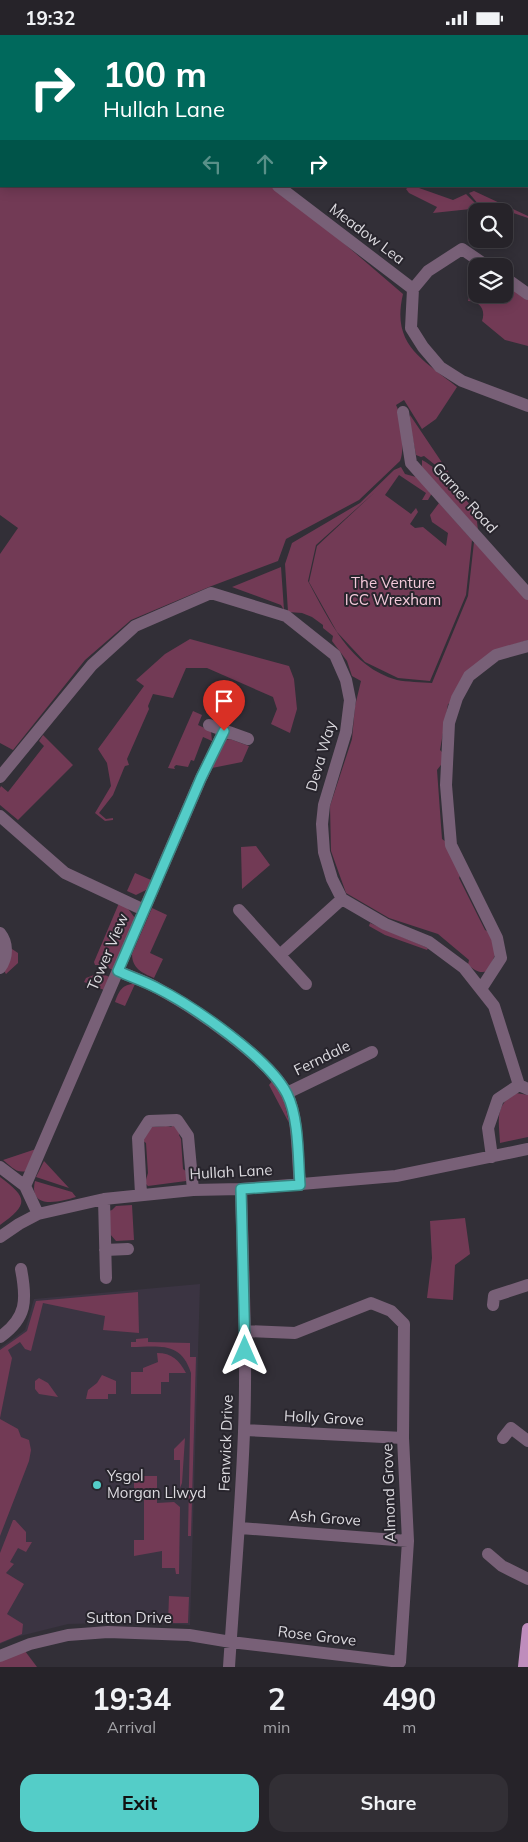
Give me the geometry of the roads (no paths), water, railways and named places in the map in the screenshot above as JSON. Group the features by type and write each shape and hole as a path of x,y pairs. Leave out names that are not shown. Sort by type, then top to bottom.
{"main road":[{"path":"524,1667 528,1629"}],"street":[{"name":"Meadow Lea","path":"279,187 413,289"},
{"path":"475,258 462,249 428,271 413,289 411,328 423,347 440,367 462,381 528,406"},
{"path":"513,283 528,294"},
{"name":"Garner Road","path":"402,412 411,463 528,595"},
{"name":"Deva Way","path":"0,777 92,665 136,626 210,593 286,616 335,655 346,680 350,700 348,719 324,805 322,823 324,852 332,879 342,899"},
{"path":"481,989 501,958 497,938 451,845 446,785 449,723 458,698 469,676 496,655 528,646"},
{"path":"209,725 248,739"},
{"name":"Tower View","path":"25,1186 201,778 224,731"},
{"path":"0,816 65,873 144,910"},
{"path":"281,954 342,899 385,924 430,942 464,968 494,1006 523,1087 498,1099 488,1128 492,1157"},
{"path":"239,910 281,954 306,984"},
{"path":"0,933 6,946 6,956 0,968"},
{"path":"118,971 156,987 204,1017 249,1052 270,1072 287,1093 294,1115 300,1185"},
{"name":"Ferndale","path":"287,1093 372,1052"},
{"path":"141,1194 138,1137 149,1121 178,1120 188,1136 193,1190"},
{"name":"Hullah Lane","path":"0,1237 38,1214 104,1199 141,1194 300,1185 396,1176 492,1157 527,1153"},
{"path":"0,1167 25,1186 38,1214"},
{"name":"Fenwick Drive","path":"229,1667 240,1528 244,1430 245,1331 241,1189"},
{"path":"104,1199 106,1278"},
{"path":"105,1250 128,1249"},
{"path":"0,1337 13,1328 22,1311 28,1281 20,1269"},
{"path":"492,1297 528,1285"},
{"name":"Almond Grove","path":"245,1331 295,1333 371,1303 391,1311 404,1323 403,1437 408,1541 400,1662"},
{"path":"504,1438 511,1428 528,1441"},
{"name":"Holly Grove","path":"244,1430 403,1437"},
{"name":"Ash Grove","path":"240,1528 408,1541"},
{"path":"488,1553 502,1566 528,1579"},
{"name":"Sutton Drive","path":"0,1655 30,1643 68,1635 108,1632 190,1635 231,1642"},
{"name":"Rose Grove","path":"231,1642 400,1662"}],"place":[{"name":"Ysgol Morgan Llwyd","path":"97,1485"}],"park label":[{"name":"The Venture ICC Wrexham","path":"393,592"}]}
